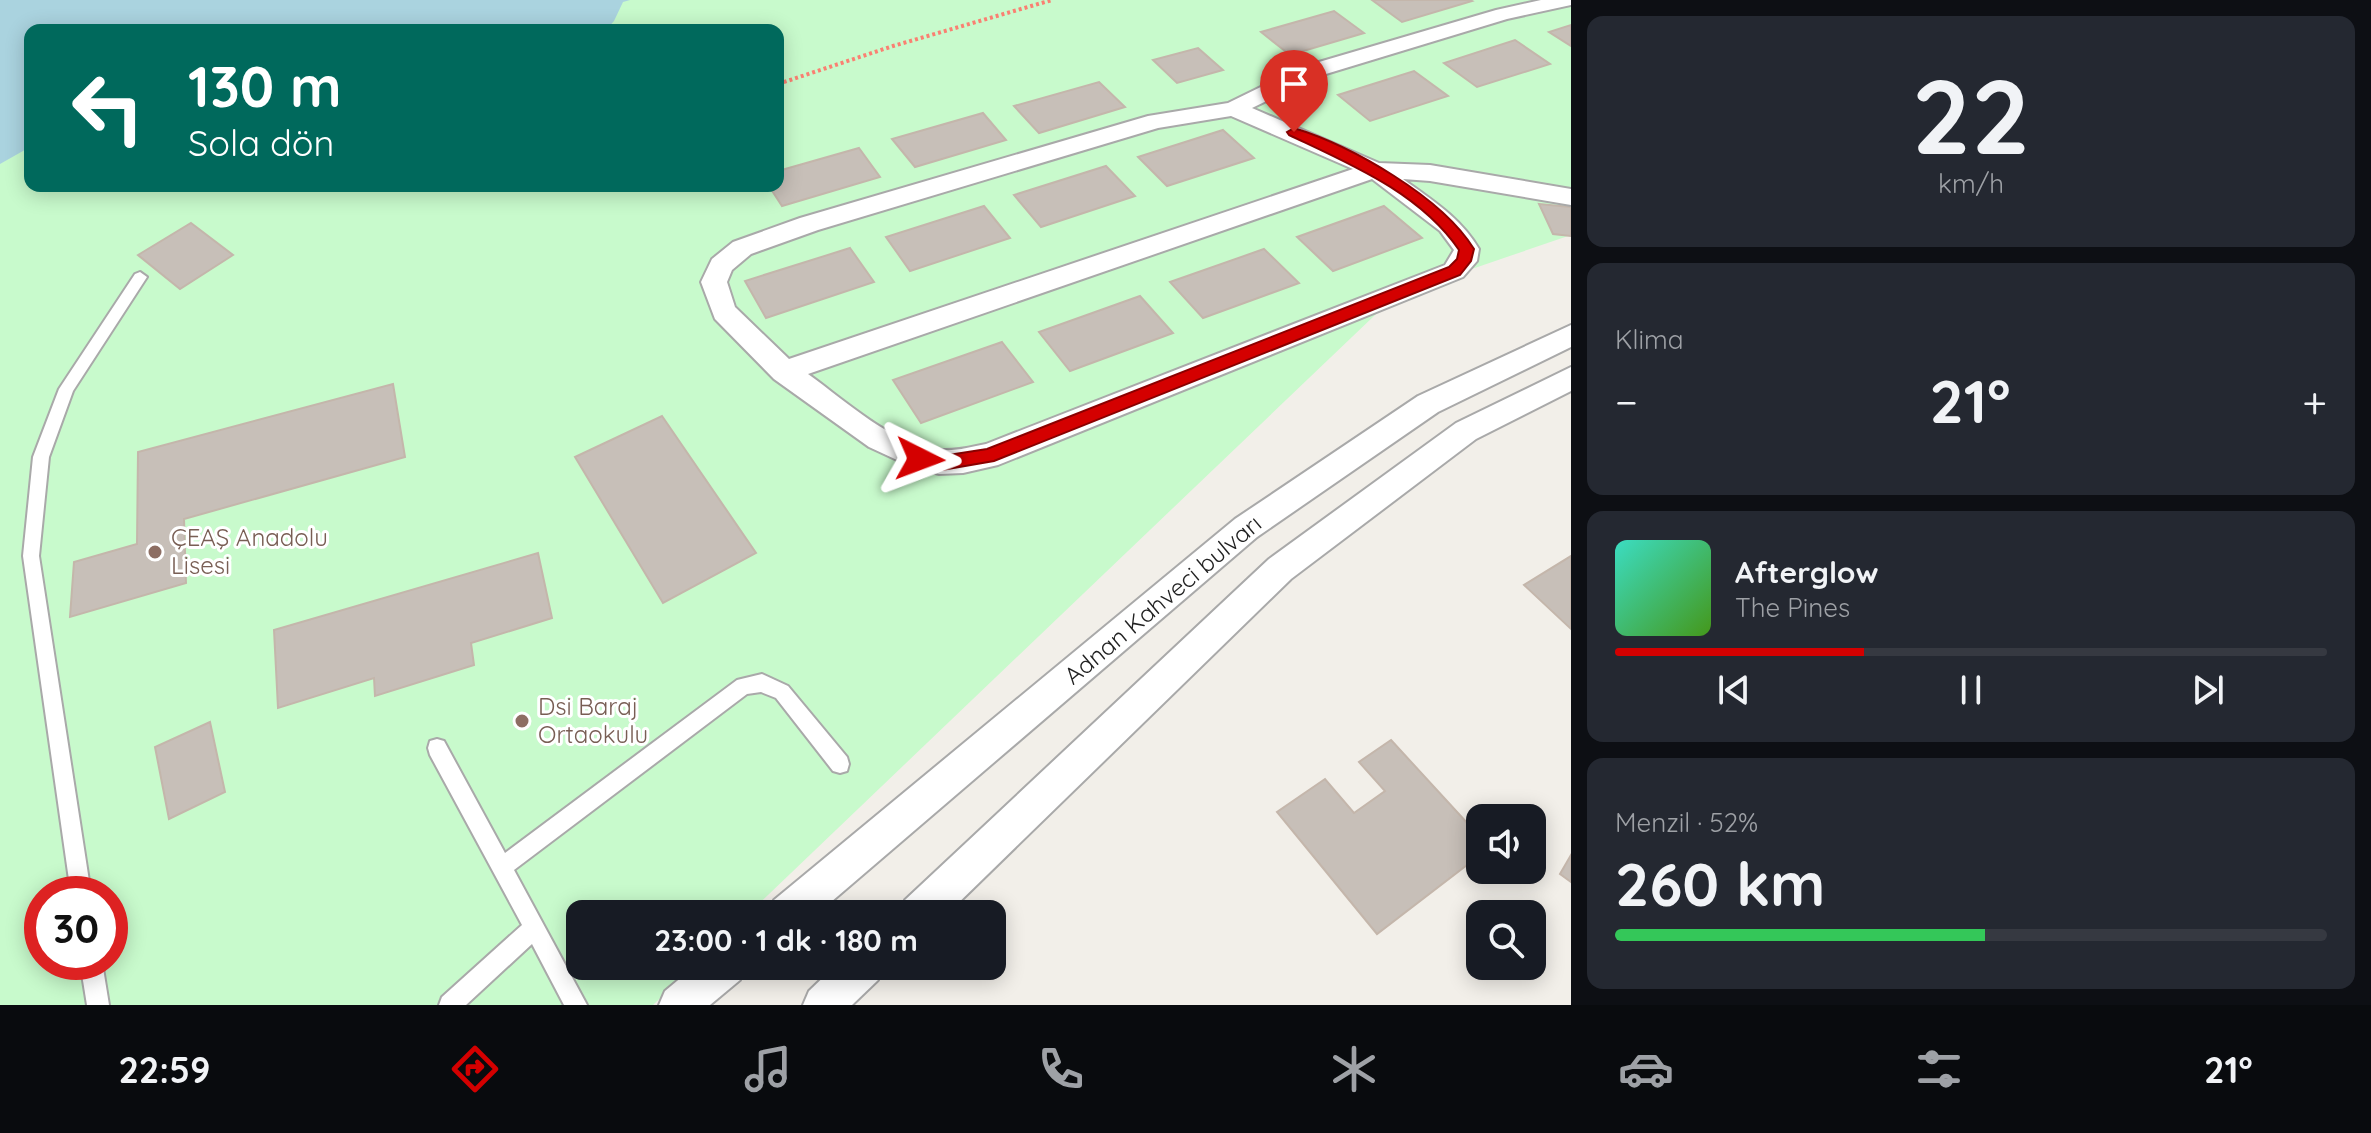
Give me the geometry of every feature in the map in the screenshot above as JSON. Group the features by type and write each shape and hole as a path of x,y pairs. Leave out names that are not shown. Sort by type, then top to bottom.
{"street":[{"path":"1233,109 1274,124 1375,170 1449,225 1467,249 1464,261 1454,271 988,456 942,463 920,459 874,434 784,371 724,312 714,282 721,265 742,248 809,224 1156,121 1233,109 1309,72 1503,14 1569,0"},
{"path":"784,371 1375,170 1430,173 1571,197"},
{"name":"Adnan Kahveci bulvarı","path":"805,900 1246,528 1428,404 1571,335"},
{"path":"934,900 1280,569 1466,431 1571,378"},
{"path":"679,1005 709,980"},
{"path":"823,1005 849,980"}],"lane":[{"path":"78,876 31,556 35,514 41,457 66,389 140,277"},
{"path":"502,867 743,686 762,683 782,692 840,764"},
{"path":"437,748 576,1005"},
{"path":"450,1005 534,928"},
{"path":"94,980 98,1005"}],"path":[{"path":"784,82 893,46 1052,0"}],"green space":[{"path":"0,0 1571,0 1571,235 1396,295 763,900 566,900 566,980 679,980 653,1005 0,1005"}],"water":[{"path":"0,0 630,0 623,2 611,24 24,24 24,150 0,164"}],"building":[{"path":"1372,0 1470,0 1472,1 1402,22"},
{"path":"1334,11 1364,33 1290,55 1261,32"},
{"path":"1571,25 1571,46 1549,32"},
{"path":"1515,40 1550,64 1477,87 1444,63"},
{"path":"1198,48 1223,70 1177,83 1153,60"},
{"path":"1414,71 1448,96 1370,121 1338,95"},
{"path":"1099,82 1125,107 1039,133 1014,106"},
{"path":"983,113 1006,140 915,167 892,139"},
{"path":"1223,130 1254,158 1167,186 1138,157"},
{"path":"859,148 880,177 782,206 773,192 784,192 784,169"},
{"path":"1106,166 1135,196 1041,227 1014,195"},
{"path":"1539,204 1571,207 1571,236 1553,234"},
{"path":"984,206 1010,238 910,271 886,237"},
{"path":"1384,206 1422,238 1333,271 1297,237"},
{"path":"191,223 233,255 180,289 138,255"},
{"path":"850,248 874,282 766,318 745,281"},
{"path":"1264,249 1299,283 1203,318 1170,282"},
{"path":"1140,296 1173,333 1070,371 1039,332"},
{"path":"1002,342 1033,382 921,423 893,380"},
{"path":"393,384 405,457 184,519 186,583 70,617 74,562 137,544 138,452"},
{"path":"662,416 756,553 663,603 575,457"},
{"path":"538,553 552,618 471,643 474,665 375,696 374,678 278,708 274,630"},
{"path":"1571,556 1571,629 1524,585"},
{"path":"210,722 225,792 169,819 155,747"},
{"path":"1391,740 1466,822 1466,866 1377,934 1277,812 1325,779 1354,813 1385,791 1359,762"},
{"path":"1571,855 1571,882 1560,874"}],"place":[{"name":"ÇEAŞ Anadolu Lisesi","path":"155,552"},
{"name":"Dsi Baraj Ortaokulu","path":"522,721"}],"route":[{"path":"920,459 942,463 988,456 1454,271 1464,261 1467,249 1449,225 1375,170 1294,132"}]}
